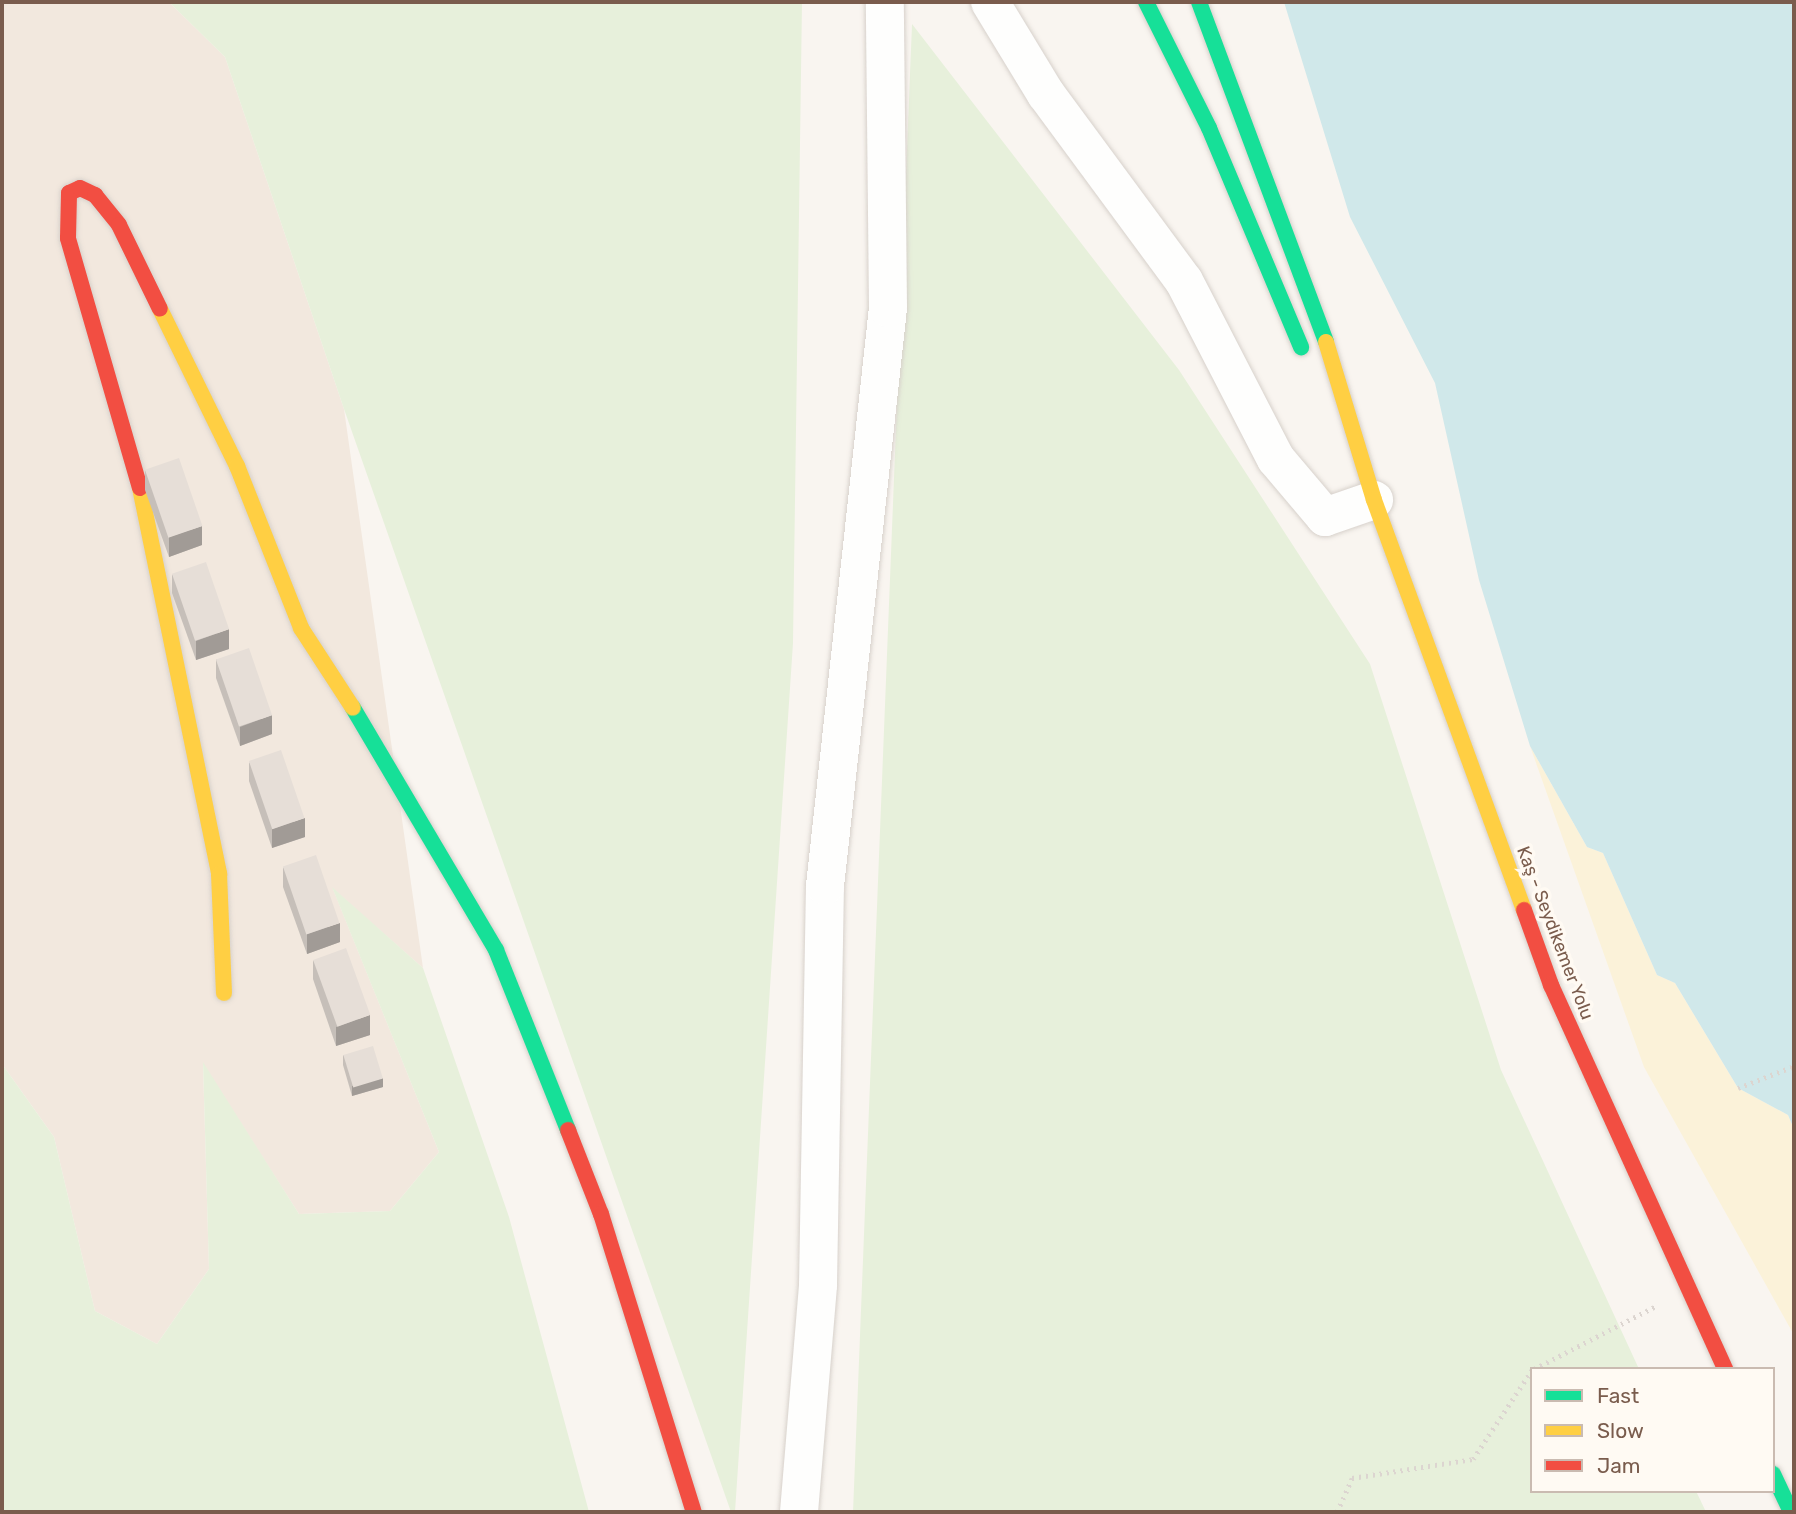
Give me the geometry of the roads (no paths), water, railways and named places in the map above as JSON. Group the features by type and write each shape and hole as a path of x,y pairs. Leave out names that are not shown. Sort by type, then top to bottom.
{"main road":[{"path":"1146,2 1209,128 1309,367"},
{"path":"1199,2 1337,373 1374,500"},
{"path":"224,993 219,874 147,513 68,238 69,193 80,188 95,195 118,225 237,466 301,628 386,759 496,950 601,1214 694,1512"},
{"path":"1326,404 1374,500"},
{"name":"Kaş - Seydikemer Yolu","path":"1374,500 1552,985 1724,1367"},
{"path":"1775,1478 1791,1512"}],"street":[{"path":"799,1512 818,1285 825,886 888,308 885,2"},
{"path":"990,2 1046,94 1184,281 1276,459 1325,517 1374,500"}],"water":[{"path":"1284,2 1794,2 1794,1129 1788,1115 1738,1088 1675,983 1657,975 1603,853 1587,847 1530,746 1479,580 1435,383 1350,217"}]}
